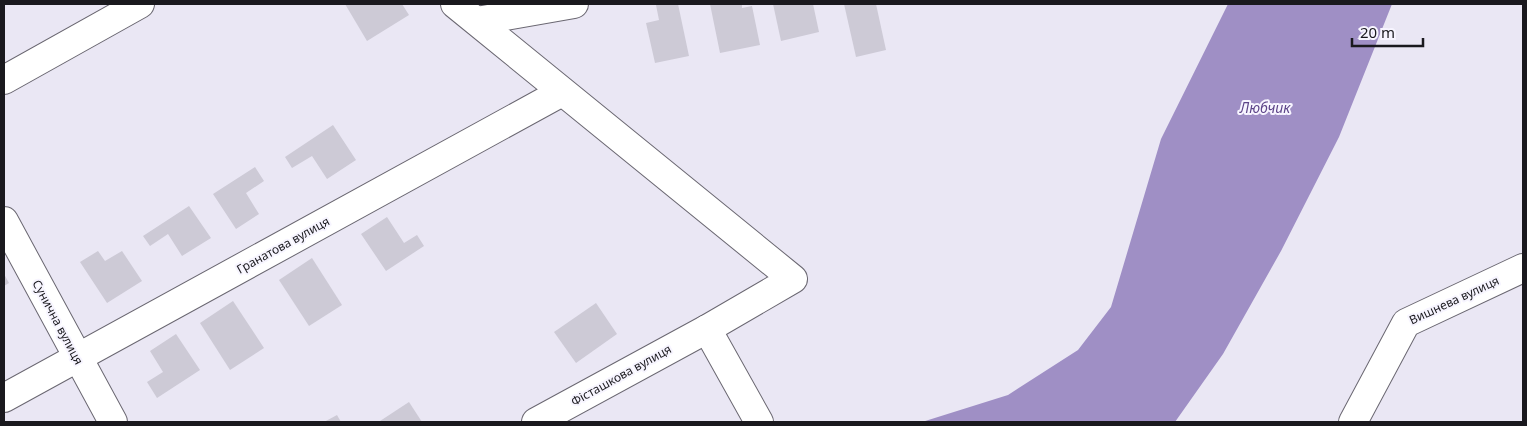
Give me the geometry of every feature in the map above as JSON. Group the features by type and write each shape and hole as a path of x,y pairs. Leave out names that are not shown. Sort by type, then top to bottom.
{"street":[{"path":"4,80 140,4"},
{"path":"455,4 562,92"},
{"path":"477,21 574,4"},
{"name":"Фісташкова вулиця","path":"536,422 793,280 562,92"},
{"name":"Гранатова вулиця","path":"4,398 562,92"},
{"name":"Сунична вулиця","path":"4,221 113,422"},
{"name":"Вишнева вулиця","path":"1353,422 1406,323 1523,268"},
{"path":"707,329 758,422"}],"water":[{"name":"Любчик","path":"1228,4 1392,4 1339,137 1281,251 1223,354 1175,422 922,422 1008,395 1078,350 1111,307 1161,139"}],"building":[{"path":"345,4 402,4 409,15 367,41"},
{"path":"678,4 689,56 655,63 646,23 659,20 656,5"},
{"path":"710,4 742,4 742,8 752,6 760,45 720,53"},
{"path":"773,4 813,4 819,32 781,41"},
{"path":"844,4 876,4 886,50 856,57"},
{"path":"333,125 356,160 327,179 312,156 292,168 285,157"},
{"path":"255,167 264,181 246,193 259,214 236,229 213,194"},
{"path":"189,206 211,238 182,256 168,234 150,246 143,236"},
{"path":"387,217 404,243 417,235 424,246 386,271 361,234"},
{"path":"98,251 105,261 122,251 142,281 107,303 80,262"},
{"path":"312,258 342,305 309,326 279,280"},
{"path":"4,274 9,283 4,286"},
{"path":"233,301 264,348 230,370 200,323"},
{"path":"596,303 617,334 576,363 554,332"},
{"path":"176,334 200,370 157,398 147,382 163,372 150,351"},
{"path":"409,402 422,422 380,421"},
{"path":"337,415 341,422 324,422"}]}
